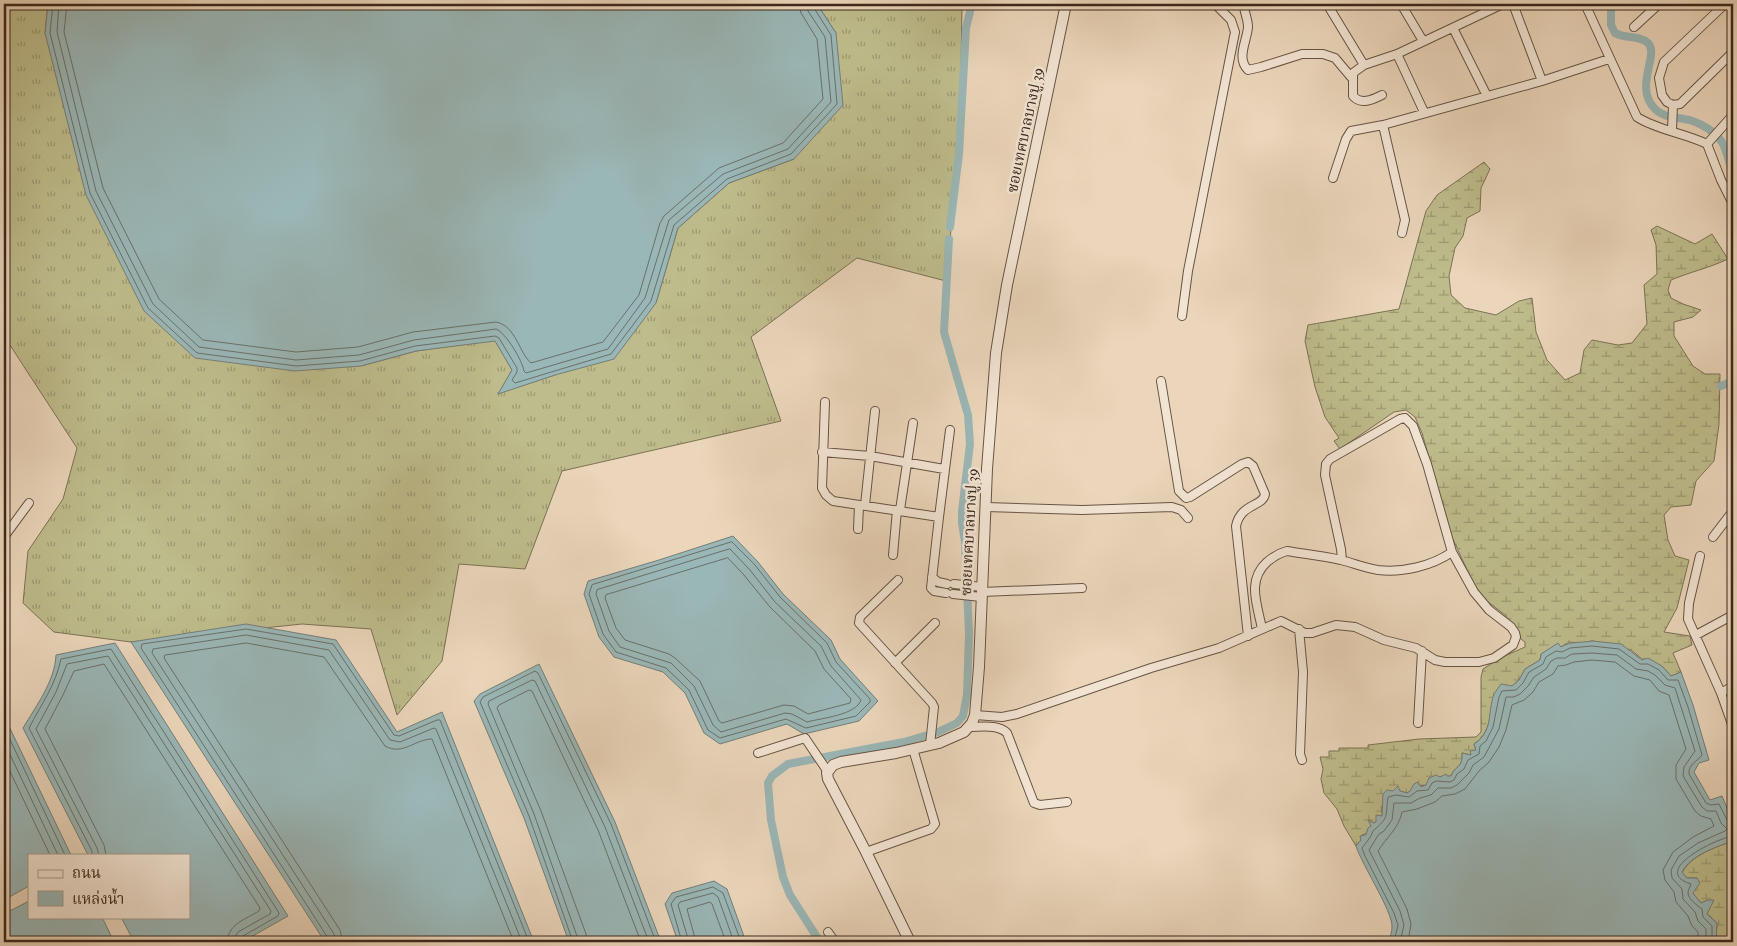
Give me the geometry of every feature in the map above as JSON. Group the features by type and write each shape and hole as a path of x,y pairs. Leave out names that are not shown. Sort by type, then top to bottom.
{"street":[{"name":"ซอยเทศบาลบางปู 39","path":"970,727 975,715 979,667 987,469 996,353 1007,285 1066,4"},
{"path":"1182,316 1188,271 1234,32 1231,20 1215,4"},
{"path":"1246,4 1244,7 1248,30 1242,54 1244,65 1248,70 1302,54 1323,54 1335,58 1351,77 1353,96 1356,99 1369,101 1382,95"},
{"path":"1326,4 1364,65"},
{"path":"1400,4 1423,41"},
{"path":"1351,77 1353,73 1364,65 1396,54 1503,4"},
{"path":"1513,4 1542,81"},
{"path":"1585,4 1637,117 1645,122 1691,136 1711,139"},
{"path":"1634,27 1659,4"},
{"path":"1726,4 1664,62 1659,78 1662,96 1673,105 1680,104 1733,52"},
{"path":"1454,28 1486,96"},
{"path":"1396,54 1424,112"},
{"path":"1332,178 1349,132 1542,81 1609,59"},
{"path":"1672,130 1673,105"},
{"path":"1711,139 1733,117"},
{"path":"1383,124 1405,220 1402,233"},
{"path":"1711,139 1721,180 1733,204"},
{"path":"1161,381 1179,491 1182,496 1190,497 1248,462 1253,466 1265,494 1262,500 1245,509 1240,514 1236,526 1248,636"},
{"path":"825,402 822,488 826,495 833,501 939,517"},
{"path":"858,529 870,456 875,410"},
{"path":"975,715 1002,717 1017,714 1152,668 1204,653 1281,621 1306,633 1312,633 1327,627 1346,625 1355,627 1384,640 1416,648 1435,660 1445,662 1479,662 1494,658 1515,642 1515,633 1511,627 1489,610 1474,592 1452,552 1419,441 1413,426 1405,418 1400,419 1330,459 1324,467 1342,560"},
{"path":"893,556 898,510 913,423"},
{"path":"950,430 944,469 932,590 950,593 1082,588"},
{"path":"822,452 870,456 944,469"},
{"path":"4,537 29,503"},
{"path":"986,507 1082,510 1172,507 1181,510 1188,518"},
{"path":"1713,537 1733,511"},
{"path":"1262,629 1254,584 1259,570 1280,552 1342,560 1378,570 1407,570 1443,559 1452,552"},
{"path":"1700,556 1688,619 1721,693 1733,727"},
{"path":"932,577 938,582 982,592"},
{"path":"898,580 858,620 867,633 934,707 930,745"},
{"path":"1696,635 1733,615"},
{"path":"894,663 935,623"},
{"path":"1299,629 1304,672 1300,754 1302,760"},
{"path":"1418,723 1422,651"},
{"path":"1721,693 1733,686"},
{"path":"828,772 833,765 841,762 930,745 955,736 970,727 998,727 1007,733 1034,803 1040,806 1067,802"},
{"path":"758,753 805,738 828,772 828,779 910,942"},
{"path":"866,852 931,829 935,824 913,749"},
{"path":"828,932 835,942"}],"green space":[{"path":"4,4 48,4 45,33 361,366 416,351 495,340 512,370 499,393 555,375 656,303 678,228 729,183 794,159 836,33 817,4 962,4 960,136 946,281 857,258 751,337 781,421 562,471 525,569 459,564 442,661 397,715 371,629 302,624 131,642 54,632 23,603 28,551 63,499 77,448 4,336"},
{"path":"1484,162 1490,169 1481,188 1480,211 1467,218 1463,236 1455,248 1449,276 1451,295 1465,308 1496,315 1519,301 1532,298 1536,332 1547,360 1565,380 1580,373 1584,350 1592,340 1618,345 1632,343 1647,324 1644,285 1657,274 1656,245 1651,230 1657,226 1695,244 1712,234 1728,259 1671,280 1668,290 1671,298 1701,310 1693,317 1674,322 1674,336 1693,366 1705,374 1720,374 1719,424 1714,461 1696,481 1691,505 1671,507 1664,515 1668,540 1675,556 1689,560 1677,608 1664,632 1690,636 1692,645 1673,653 1681,672 1671,676 1662,666 1643,660 1631,650 1592,641 1581,643 1569,642 1561,647 1558,644 1541,654 1540,660 1525,669 1519,680 1512,686 1494,695 1487,729 1474,744 1476,751 1471,755 1462,753 1461,762 1451,776 1436,776 1426,785 1419,786 1407,793 1400,791 1382,806 1382,816 1377,819 1376,823 1369,820 1371,826 1367,833 1362,835 1361,840 1356,846 1344,826 1337,809 1324,793 1321,779 1323,769 1320,757 1329,757 1329,751 1339,751 1339,748 1368,748 1368,745 1419,739 1476,737 1481,732 1481,677 1483,669 1500,658 1525,647 1525,642 1505,615 1483,598 1473,583 1452,537 1422,433 1415,417 1406,410 1394,412 1340,449 1334,441 1339,438 1325,417 1315,387 1305,341 1308,325 1399,309 1426,211 1437,195"},
{"path":"1733,841 1733,942 1716,942 1717,923 1707,914 1710,906 1708,900 1701,903 1692,893 1697,878 1687,878 1682,873 1691,861 1712,849"}],"water":[{"path":"48,4 817,4 836,33 843,105 794,159 729,183 678,228 656,303 614,359 555,375 498,394 512,370 495,341 416,351 361,366 295,371 195,358 144,311 86,195 45,33"},
{"path":"733,536 758,562 783,594 831,640 840,659 878,701 859,721 804,734 787,724 720,744 704,733 685,693 663,672 614,657 599,637 584,594 588,581"},
{"path":"246,624 336,640 397,732 442,712 534,942 325,942 131,642"},
{"path":"1592,641 1621,644 1642,660 1648,658 1662,666 1671,676 1681,672 1709,760 1699,763 1694,772 1710,800 1722,796 1733,822 1733,841 1698,856 1682,872 1687,878 1697,878 1700,883 1693,893 1701,903 1714,900 1707,914 1717,923 1716,942 1389,942 1392,929 1388,911 1356,846 1361,840 1360,836 1366,835 1368,828 1371,826 1368,820 1374,823 1376,822 1376,815 1382,816 1383,794 1387,790 1393,791 1398,786 1400,791 1407,793 1417,782 1421,787 1426,785 1429,778 1436,775 1440,777 1446,774 1451,776 1461,762 1462,753 1471,755 1470,751 1476,750 1474,744 1485,733 1494,694 1501,684 1512,686 1519,680 1525,669 1540,660 1541,654 1558,643 1561,647 1572,643"},
{"path":"115,643 288,916 242,942 134,942 122,918 190,918 190,854 87,854 23,728 49,684 56,655"},
{"path":"539,664 615,822 661,942 569,942 524,818 474,701 480,694"},
{"path":"4,716 71,854 28,854 28,887 4,900"},
{"path":"714,881 727,889 746,942 678,942 665,904 672,893"},
{"path":"28,902 28,918 102,918 114,942 4,942 4,914"}],"waterway":[{"path":"1611,4 1611,25 1615,33 1644,41 1651,48 1646,91 1655,109 1665,115 1695,122 1717,136 1724,146 1733,176"},
{"path":"950,227 959,154 966,28 970,12"},
{"path":"820,942 790,895 783,877 771,820 768,783 772,776 788,764 904,742 938,732 957,723 963,716 967,695 969,633 962,511 970,444 968,415 944,332 949,239"},
{"path":"1721,386 1733,381"}]}
